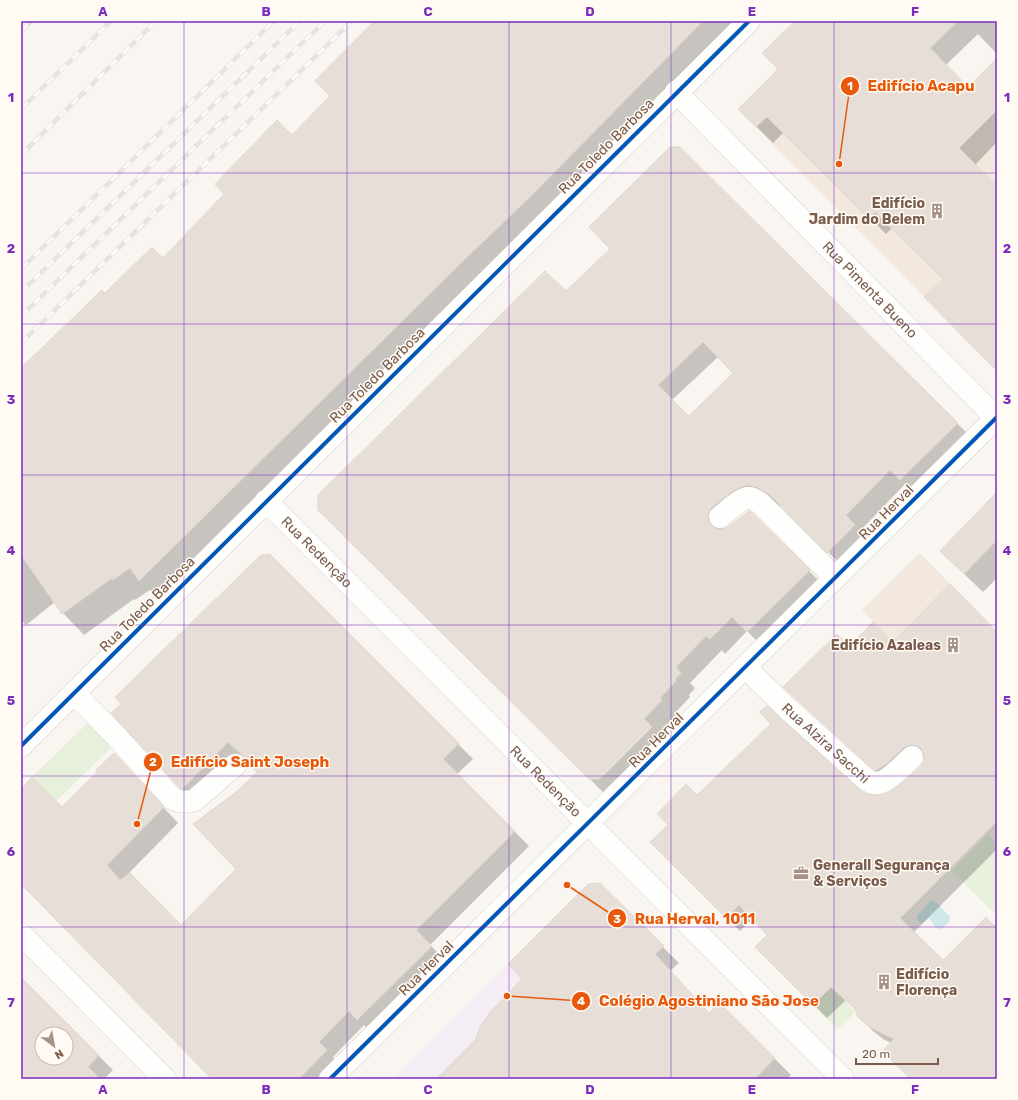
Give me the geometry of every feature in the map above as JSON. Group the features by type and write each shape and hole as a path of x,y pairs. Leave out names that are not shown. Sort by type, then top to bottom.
{"street":[{"name":"Rua Toledo Barbosa","path":"21,746 676,92 749,21"},
{"name":"Rua Pimenta Bueno","path":"676,92 997,418"},
{"name":"Rua Herval","path":"330,1079 997,418"},
{"path":"720,517 742,500 753,498 760,503 835,578"},
{"name":"Rua Redenção","path":"266,501 843,1079"},
{"name":"Rua Alzira Sacchi","path":"745,667 788,710 867,780 874,784 881,783 887,779 912,756"},
{"path":"74,693 114,734 173,799 181,802 195,800 235,765"},
{"path":"21,934 165,1079"}],"shaded area":[{"path":"797,88 925,182 995,112 997,113 997,224 924,297 756,127"},
{"path":"920,553 997,632 997,748 862,610"},
{"path":"508,964 621,1079 393,1079"}],"green space":[{"path":"91,720 115,744 56,801 32,777"},
{"path":"988,835 997,844 997,916 952,871"},
{"path":"831,987 855,1012 838,1029 813,1005"}],"water":[{"path":"931,900 936,902 950,917 949,922 941,929 936,928 929,918 922,924 917,920 917,916"}],"building":[{"path":"374,21 703,21 531,196 464,260 139,581 130,568 113,580 112,578 62,614 21,555 21,368 102,290 105,293 152,247 163,258 224,194 215,184 277,120 292,135 330,96 315,81"},
{"path":"795,21 958,21 930,48 968,87 997,58 997,110 959,148 997,186 997,371 924,297 943,279 875,212 869,219 767,117 756,127 738,109 778,69 762,53"},
{"path":"670,147 680,147 958,423 900,480 890,470 846,515 855,525 827,553 769,494 757,487 748,485 740,487 712,507 708,513 708,520 716,529 728,527 749,511 810,570 747,632 732,617 710,639 706,636 676,667 681,673 675,679 676,681 660,698 662,700 644,719 652,727 602,777 598,779 589,779 318,510 318,495 545,271 566,291 610,249 589,227","holes":["703,342 733,373 689,416 658,385"]},
{"path":"997,492 997,540 964,574 940,551"},
{"path":"270,554 459,743 443,759 515,831 416,930 432,946 357,1020 349,1011 319,1042 327,1050 299,1079 212,1079 21,884 21,789 32,777 62,807 114,753 164,807 107,865 120,880 130,873 181,925 236,869 193,824 236,792 257,772 228,742 182,789 111,713 121,704 115,697 261,555"},
{"path":"950,584 997,632 997,821 900,918 943,960 986,917 997,928 997,1079 911,1079 882,1051 894,1039 868,1026 858,1017 855,1009 831,987 813,1005 755,947 767,935 739,905 726,918 650,842 668,825 657,814 686,784 697,795 771,724 759,712 767,706 864,793 882,795 902,783 921,766 924,761 924,755 921,748 915,745 909,745 903,748 886,764 875,771 783,687 837,634 849,647 873,622 893,642"},
{"path":"600,883 664,946 655,954 709,1013 720,1003 775,1058 755,1079 436,1079 475,1040 481,1025 490,1012 522,979 508,964 588,884"},
{"path":"21,977 70,1026 34,1026 34,1066 74,1066 74,1030 99,1055 88,1067 100,1079 21,1079"}],"railway":[{"path":"21,31 32,21"},
{"path":"21,109 111,21"},
{"path":"21,155 156,21"},
{"path":"21,269 274,21"},
{"path":"21,292 300,21"},
{"path":"21,316 325,21"},
{"path":"21,343 352,21"}],"cycle path":[{"path":"21,746 749,21"},
{"path":"330,1079 997,417"}],"place":[{"name":"Edifício Acapu","path":"839,164"},
{"name":"Edifício Jardim do Belem","path":"937,211"},
{"name":"Edifício Azaleas","path":"953,645"},
{"name":"Edifício Saint Joseph","path":"137,824"},
{"name":"Generall Segurança & Serviços","path":"801,873"},
{"name":"Rua Herval, 1011","path":"567,885"},
{"name":"Edifício Florença","path":"884,982"},
{"name":"Colégio Agostiniano São Jose","path":"507,996"}]}
